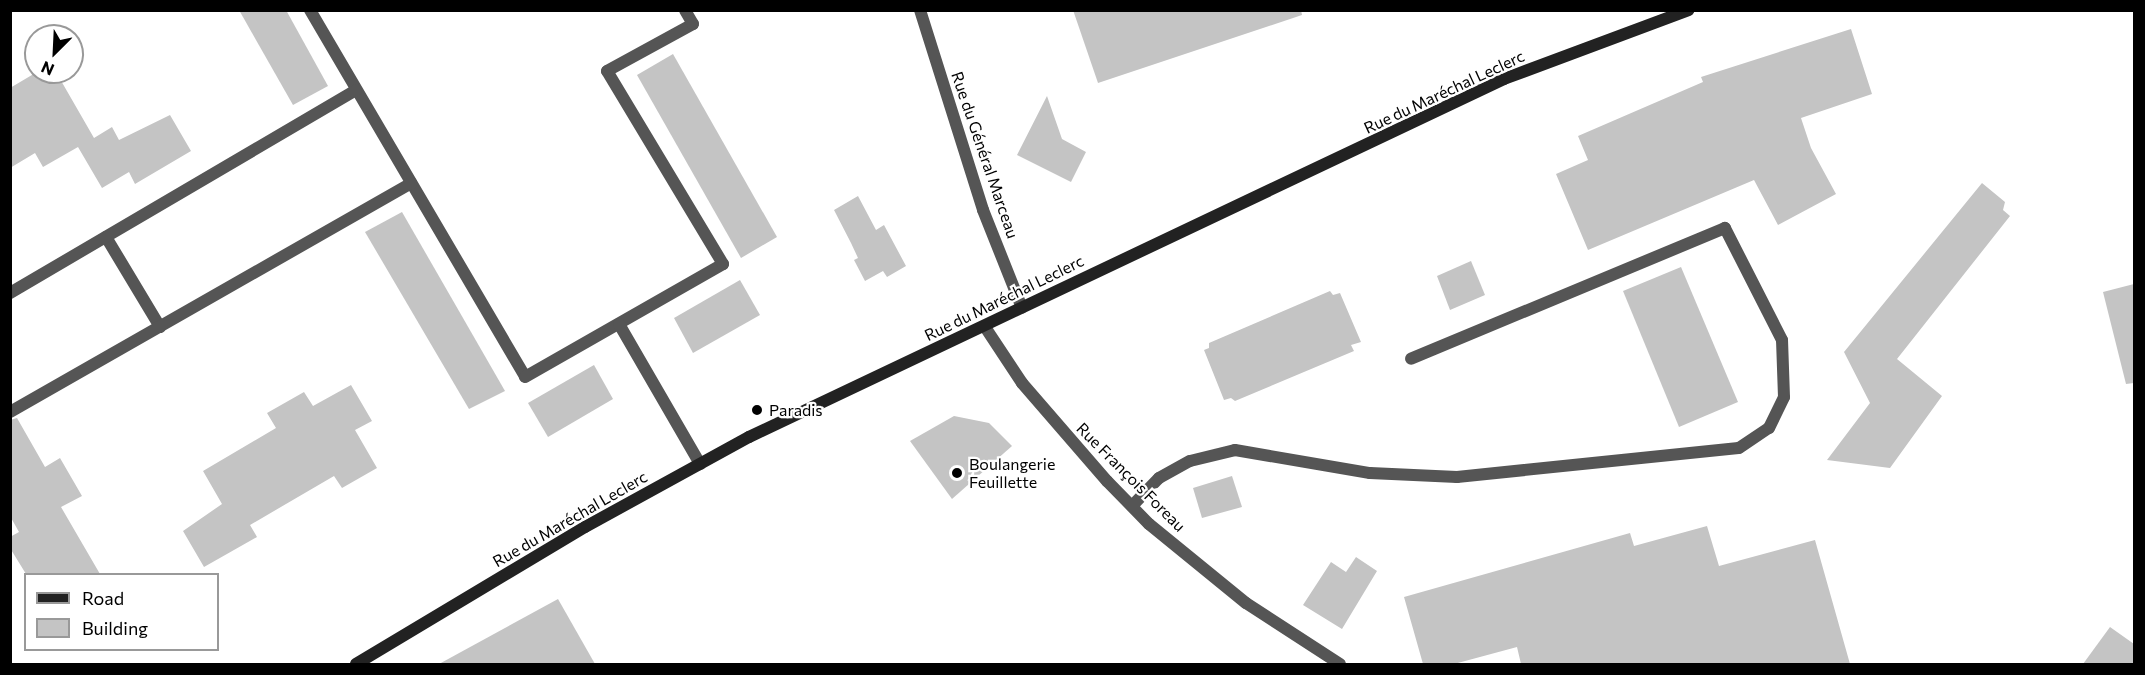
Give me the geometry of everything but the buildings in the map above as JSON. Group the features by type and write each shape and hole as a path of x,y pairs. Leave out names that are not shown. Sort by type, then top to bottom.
{"main road":[{"name":"Rue du Maréchal Leclerc","path":"357,664 585,527 749,437 1504,79 1689,10"}],"street":[{"path":"310,10 525,377 723,264 607,71 693,24 685,10"},
{"name":"Rue du Général Marceau","path":"920,10 983,210 1022,308"},
{"path":"10,293 356,90"},
{"path":"10,412 411,183"},
{"path":"1132,506 1160,478 1190,461 1235,450 1370,473 1457,477 1739,447 1768,428 1784,397 1782,340 1725,228 1411,359"},
{"path":"106,237 160,327"},
{"path":"619,324 700,464"},
{"name":"Rue François Foreau","path":"985,327 1022,383 1132,506 1246,603 1340,664"}],"place":[{"name":"Paradis","path":"757,410"},
{"name":"Boulangerie Feuillette","path":"957,473"}]}
